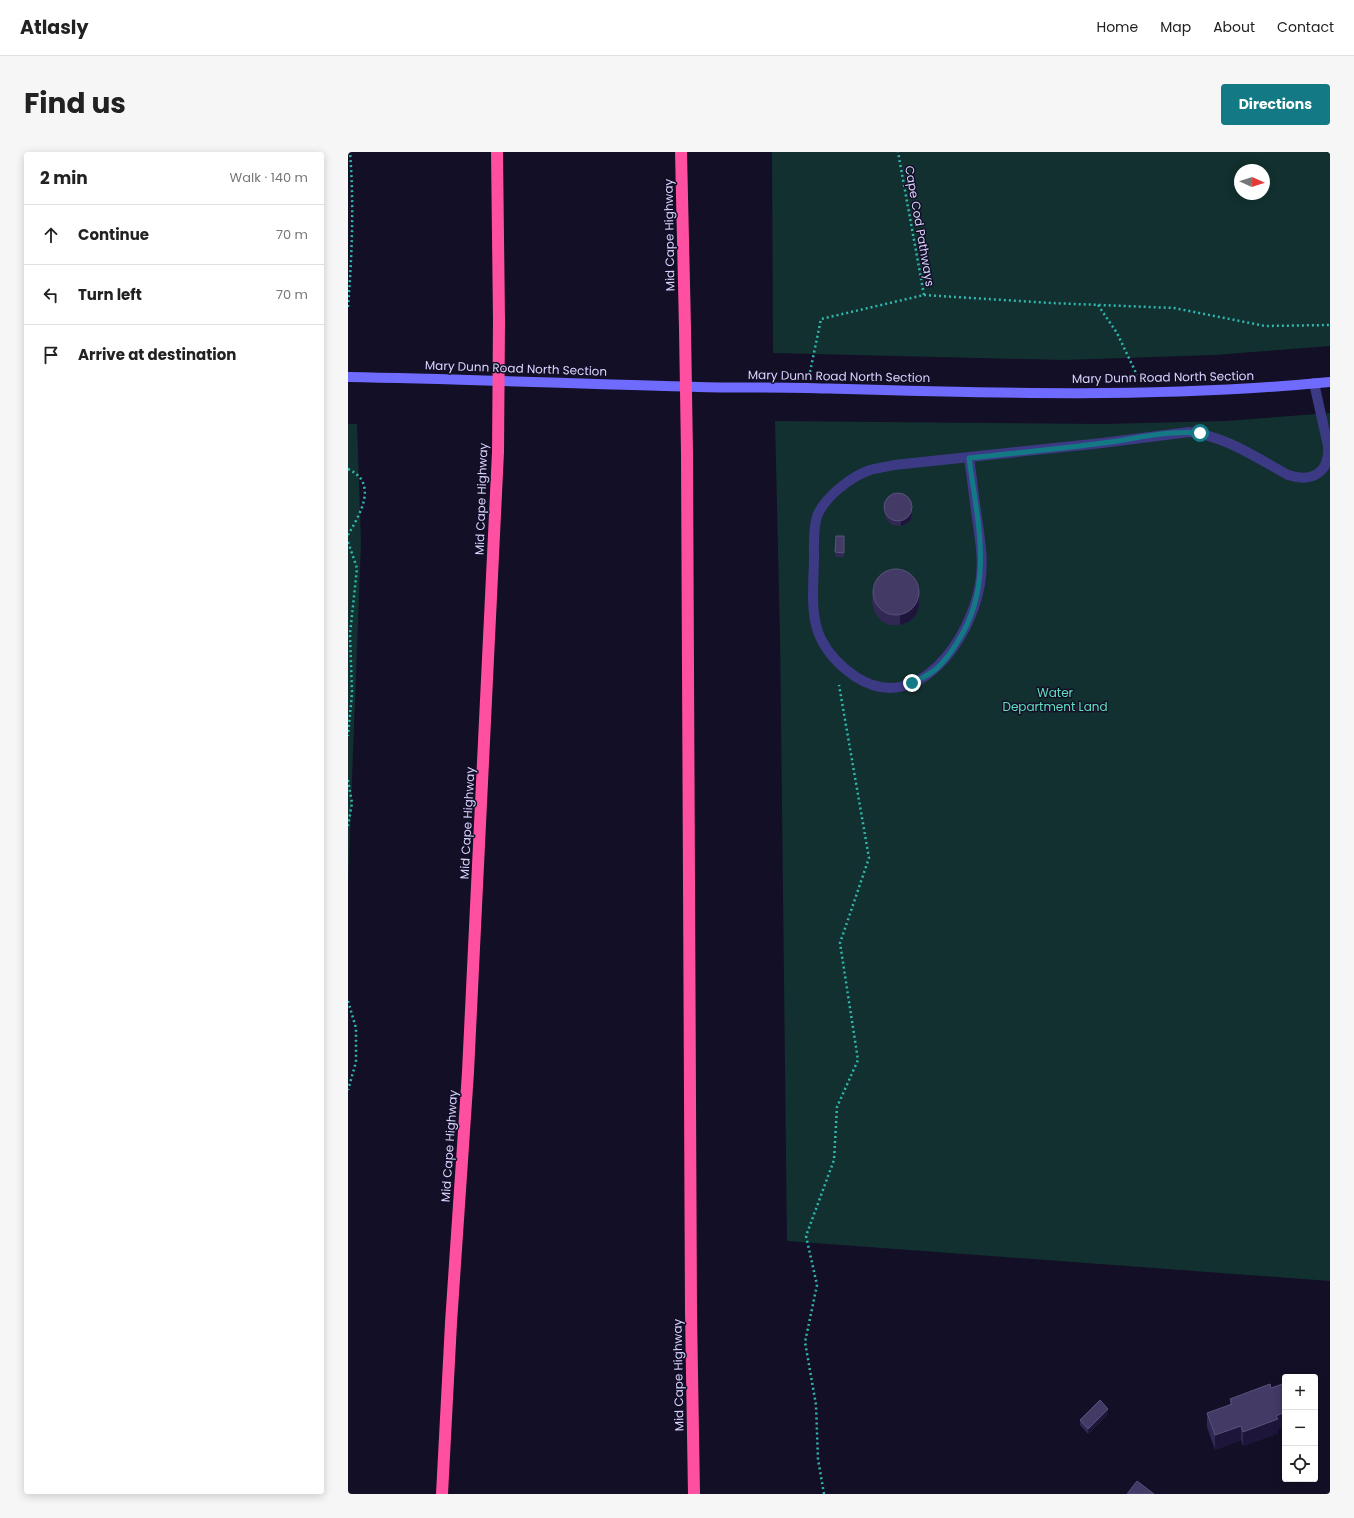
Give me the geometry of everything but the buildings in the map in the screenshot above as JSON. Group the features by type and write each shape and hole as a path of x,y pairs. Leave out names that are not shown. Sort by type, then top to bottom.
{"highway":[{"name":"Mid Cape Highway","path":"442,1494 451,1322 469,1048 498,452 499,321 497,152"},
{"name":"Mid Cape Highway","path":"681,152 687,454 691,1304 694,1494"}],"street":[{"name":"Mary Dunn Road North Section","path":"348,376 700,387 935,391 1148,392 1269,387 1330,382"}],"lane":[{"path":"969,458 980,546 981,572 980,584 973,611 962,635 952,651 935,670 912,683 901,687 879,686 863,681 847,671 829,653 821,638 814,609 814,541 817,515 825,502 852,480 870,470 894,465 969,458 1189,432 1200,433 1228,443 1288,475 1308,478 1320,472 1328,461 1329,454 1314,383"}],"path":[{"path":"348,307 352,182 350,152"},
{"name":"Cape Cod Pathways","path":"807,388 821,319 924,295 898,152"},
{"path":"924,295 1174,308 1264,326 1330,325"},
{"path":"1097,305 1117,333 1134,370 1148,392"},
{"path":"348,469 360,476 365,487 362,509 348,536"},
{"path":"348,542 357,568 350,634 352,693 348,736"},
{"path":"824,1494 818,1459 816,1406 805,1342 817,1285 806,1236 834,1160 837,1107 858,1060 840,943 869,858 839,692 838,663"},
{"path":"348,780 352,803 348,826"},
{"path":"348,1001 356,1028 356,1062 348,1090"}],"green space":[{"path":"772,152 1330,152 1330,346 1215,355 1064,360 773,353"},
{"name":"Water Department Land","path":"1330,413 1330,1281 787,1241 780,635 775,421 1103,424 1226,421"},
{"path":"348,424 357,424 361,543 348,885"}],"route":[{"path":"912,683 935,670 952,651 968,624 980,584 980,546 969,458 1189,432 1200,433"}]}
